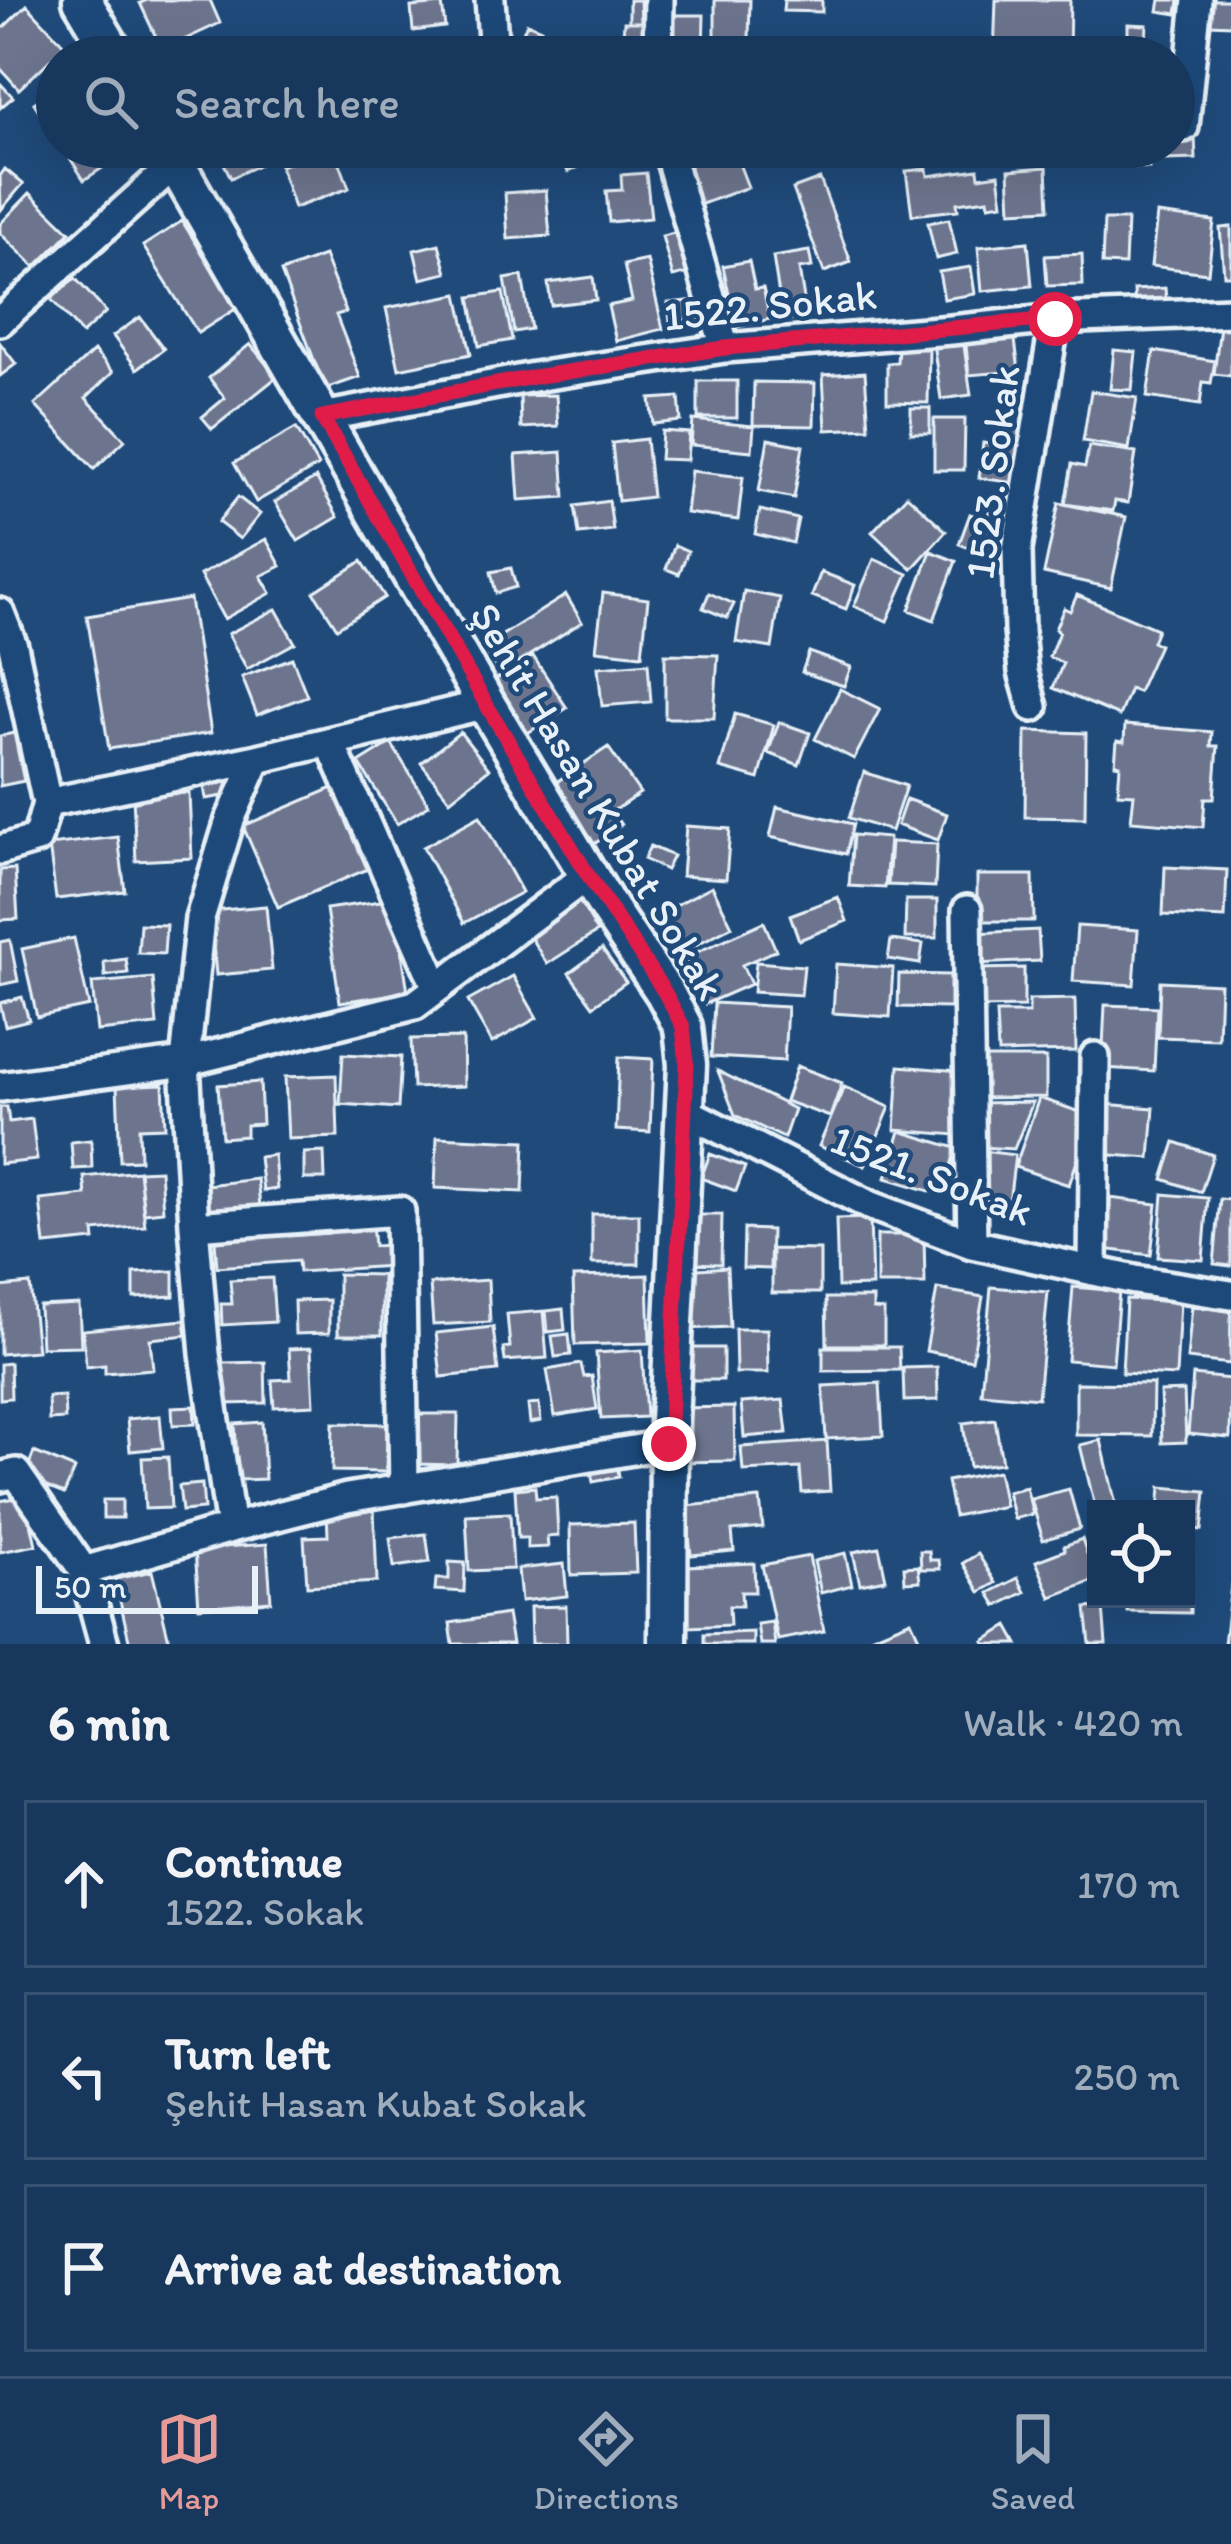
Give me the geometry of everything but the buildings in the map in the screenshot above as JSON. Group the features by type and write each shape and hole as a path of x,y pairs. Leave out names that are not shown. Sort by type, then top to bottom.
{"street":[{"path":"82,0 103,36"},
{"path":"490,0 493,36"},
{"path":"658,36 659,0"},
{"path":"1193,36 1197,0"},
{"path":"0,321 158,168"},
{"name":"Şehit Hasan Kubat Sokak","path":"178,168 486,704 683,1027 687,1065 669,1444 666,1644"},
{"path":"673,168 725,348"},
{"name":"1522. Sokak","path":"322,417 534,377 725,348 1055,319 1231,312"},
{"name":"1523. Sokak","path":"1033,707 1018,631 1017,550 1055,319"},
{"path":"0,613 13,646 47,803 37,839 0,850"},
{"path":"47,803 486,704"},
{"path":"330,742 437,988"},
{"path":"231,1528 205,1354 185,1062 200,918 230,820 257,759"},
{"path":"0,1087 185,1062 415,1005 588,875"},
{"path":"968,910 972,1244"},
{"path":"1093,1271 1095,1058"},
{"name":"1521. Sokak","path":"685,1111 869,1205 972,1244 1231,1295"},
{"path":"194,1226 400,1211 404,1489"},
{"path":"84,1571 347,1498 669,1444"},
{"path":"0,1478 16,1473 84,1571 104,1644"}],"route":[{"path":"669,1444 687,1065 683,1027 486,704 322,417 534,377 725,348 1055,319"}]}
